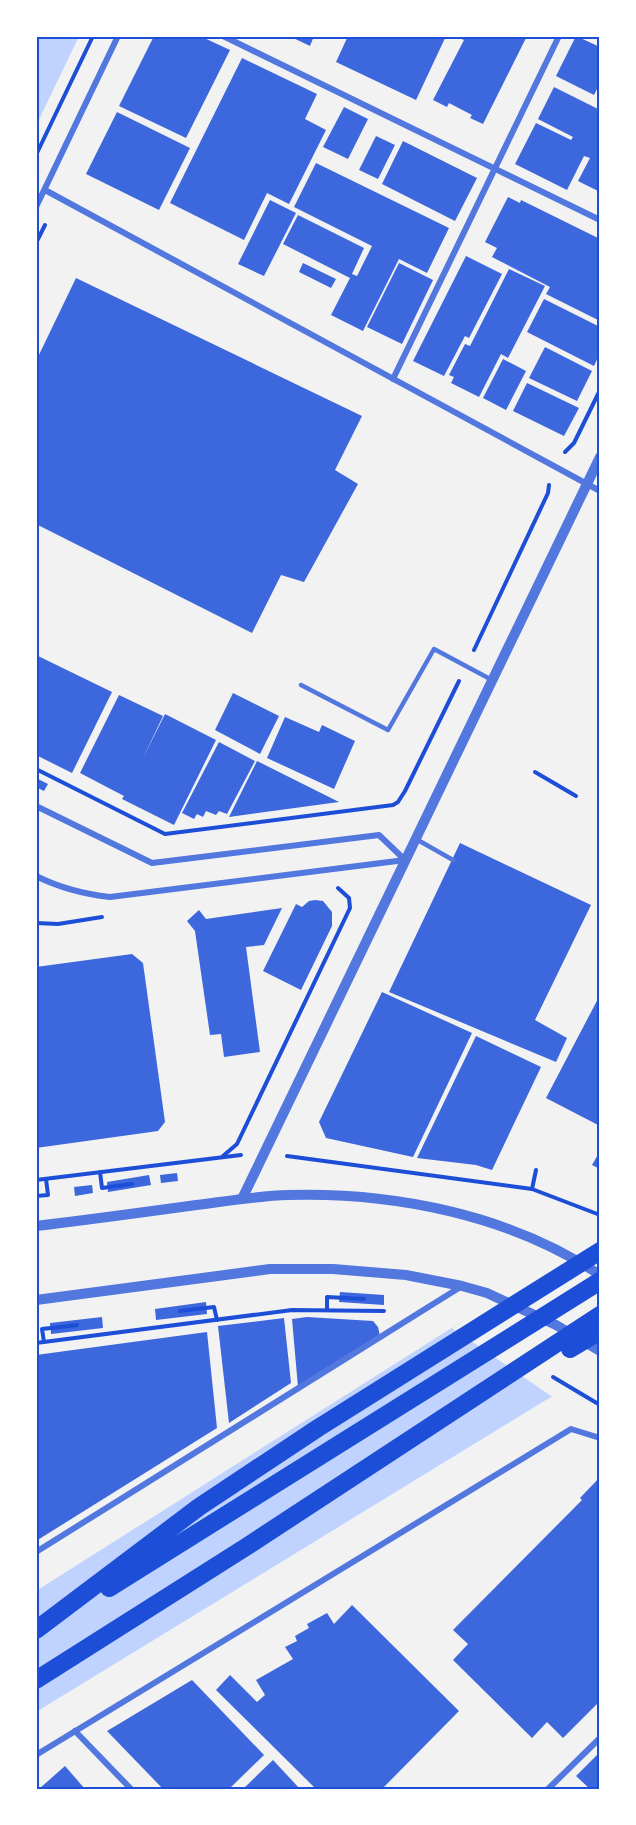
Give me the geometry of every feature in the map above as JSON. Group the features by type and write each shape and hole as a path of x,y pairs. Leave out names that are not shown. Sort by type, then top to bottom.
{"highway":[{"path":"36,1631 199,1507 328,1421 600,1251"},
{"path":"36,1631 600,1281"},
{"path":"36,1680 246,1547 600,1315"},
{"path":"246,1547 600,1331"}],"street":[{"path":"36,207 118,36"},
{"path":"223,36 600,220"},
{"path":"393,379 559,36"},
{"path":"45,190 600,491"},
{"path":"242,1199 600,457"},
{"path":"36,806 152,862 379,835 405,860"},
{"path":"36,876 66,889 110,897 405,860"},
{"path":"36,1226 242,1199 288,1195 346,1196 403,1201 457,1213 507,1228 561,1252 600,1275"},
{"path":"36,1300 270,1269 375,1272 406,1275 487,1293 556,1325 600,1351"},
{"path":"36,1552 462,1286"},
{"path":"36,1755 571,1429 600,1438"},
{"path":"75,1731 131,1789"},
{"path":"548,1789 600,1738"}],"lane":[{"path":"301,685 388,730 434,649 492,680"},
{"path":"416,839 453,860"}],"path":[{"path":"36,155 93,36"},
{"path":"565,452 574,443 600,390"},
{"path":"36,770 165,834 393,805 398,802 405,791 466,666 548,493 549,485"},
{"path":"535,772 576,796"},
{"path":"223,1156 237,1144 350,908 349,898 339,888 332,885"},
{"path":"36,923 58,924 104,917"},
{"path":"36,1180 237,1154"},
{"path":"297,1156 532,1189 600,1215"},
{"path":"532,1189 536,1170"},
{"path":"100,1172 102,1188 132,1184"},
{"path":"36,1196 48,1195 46,1179"},
{"path":"327,1310 327,1297 364,1299"},
{"path":"180,1311 214,1307 217,1320"},
{"path":"36,1343 292,1310 392,1311"},
{"path":"44,1342 42,1329 77,1325"},
{"path":"580,1391 600,1405"}],"water":[{"path":"36,36 79,36 36,126"},
{"path":"600,1234 600,1367 36,1712 36,1591"}],"pier":[{"path":"600,1231 600,1370 554,1398 452,1328"}],"building":[{"path":"154,36 200,36 230,50 186,138 119,106"},
{"path":"289,36 314,36 310,46"},
{"path":"348,36 446,36 416,100 336,62"},
{"path":"454,36 527,36 483,124 470,118 472,115 449,103 447,107 433,100 464,40"},
{"path":"576,36 600,47 600,83 594,95 556,76"},
{"path":"242,58 317,94 305,119 326,130 289,204 267,193 244,240 170,203"},
{"path":"554,87 600,110 600,192 578,181 590,158 584,156 567,190 515,164 536,123 571,140 573,137 538,119"},
{"path":"344,107 368,119 348,159 323,147"},
{"path":"117,112 190,148 159,210 86,174"},
{"path":"376,136 395,145 378,179 359,170"},
{"path":"403,141 477,178 455,221 382,184"},
{"path":"316,163 449,228 427,273 399,259 363,331 331,315 350,278 283,244 298,215 364,248 352,274 357,276 372,246 294,207"},
{"path":"508,197 520,203 521,200 600,239 600,321 546,294 550,287 492,257 497,248 485,242"},
{"path":"270,200 296,213 264,276 238,264"},
{"path":"466,256 502,274 469,338 465,336 444,376 413,361"},
{"path":"303,263 336,279 331,288 299,272"},
{"path":"399,263 433,280 402,344 367,327"},
{"path":"509,269 545,286 508,358 501,354 479,397 451,383 454,377 449,375 465,344 470,346"},
{"path":"76,278 362,416 335,470 358,484 304,582 281,575 252,633 36,524 36,361"},
{"path":"544,299 600,327 600,353 594,366 527,332"},
{"path":"545,347 592,371 577,401 529,378"},
{"path":"503,359 526,371 506,410 483,398"},
{"path":"527,383 579,408 564,436 513,411"},
{"path":"36,655 112,692 72,773 36,755"},
{"path":"233,693 279,716 260,754 215,730"},
{"path":"119,695 163,716 143,758 165,714 216,740 174,825 122,799 124,796 80,773"},
{"path":"285,717 319,732 322,725 355,741 334,789 267,758"},
{"path":"219,742 255,761 227,814 219,811 216,815 206,811 203,817 197,814 194,819 182,813"},
{"path":"257,761 339,802 229,817"},
{"path":"36,778 48,784 44,791 36,787"},
{"path":"460,843 591,905 535,1020 567,1038 556,1062 389,992"},
{"path":"309,901 323,901 332,912 332,926 301,990 263,971 296,904 302,907"},
{"path":"282,908 264,945 246,947 260,1052 224,1057 221,1034 210,1035 195,931 187,921 199,910 206,919"},
{"path":"132,954 143,963 165,1122 158,1131 36,1148 36,967"},
{"path":"382,992 472,1033 413,1157 326,1138 319,1122"},
{"path":"600,995 600,1126 546,1098"},
{"path":"476,1036 541,1067 492,1170 476,1165 417,1158"},
{"path":"600,1151 600,1169 592,1165"},
{"path":"177,1173 178,1181 161,1183 160,1175"},
{"path":"149,1175 151,1185 108,1192 107,1182"},
{"path":"92,1185 93,1193 75,1196 74,1187"},
{"path":"340,1292 384,1295 384,1305 339,1302"},
{"path":"206,1302 207,1314 156,1320 155,1309"},
{"path":"102,1317 103,1328 51,1334 50,1323"},
{"path":"307,1317 373,1321 378,1327 380,1336 298,1387 292,1319"},
{"path":"284,1318 291,1383 229,1423 218,1326"},
{"path":"207,1332 217,1428 36,1541 36,1355"},
{"path":"600,1477 600,1701 563,1738 547,1722 532,1738 453,1660 468,1644 453,1630 582,1500 580,1498"},
{"path":"352,1605 459,1711 382,1789 316,1789 216,1690 230,1675 257,1702 265,1695 256,1680 293,1659 285,1647 297,1641 295,1636 309,1628 307,1624 327,1613 334,1624"},
{"path":"192,1680 264,1755 229,1789 163,1789 107,1731"},
{"path":"600,1752 600,1789 590,1789 576,1776"},
{"path":"273,1760 300,1789 243,1789"},
{"path":"65,1766 85,1789 39,1789"}]}
